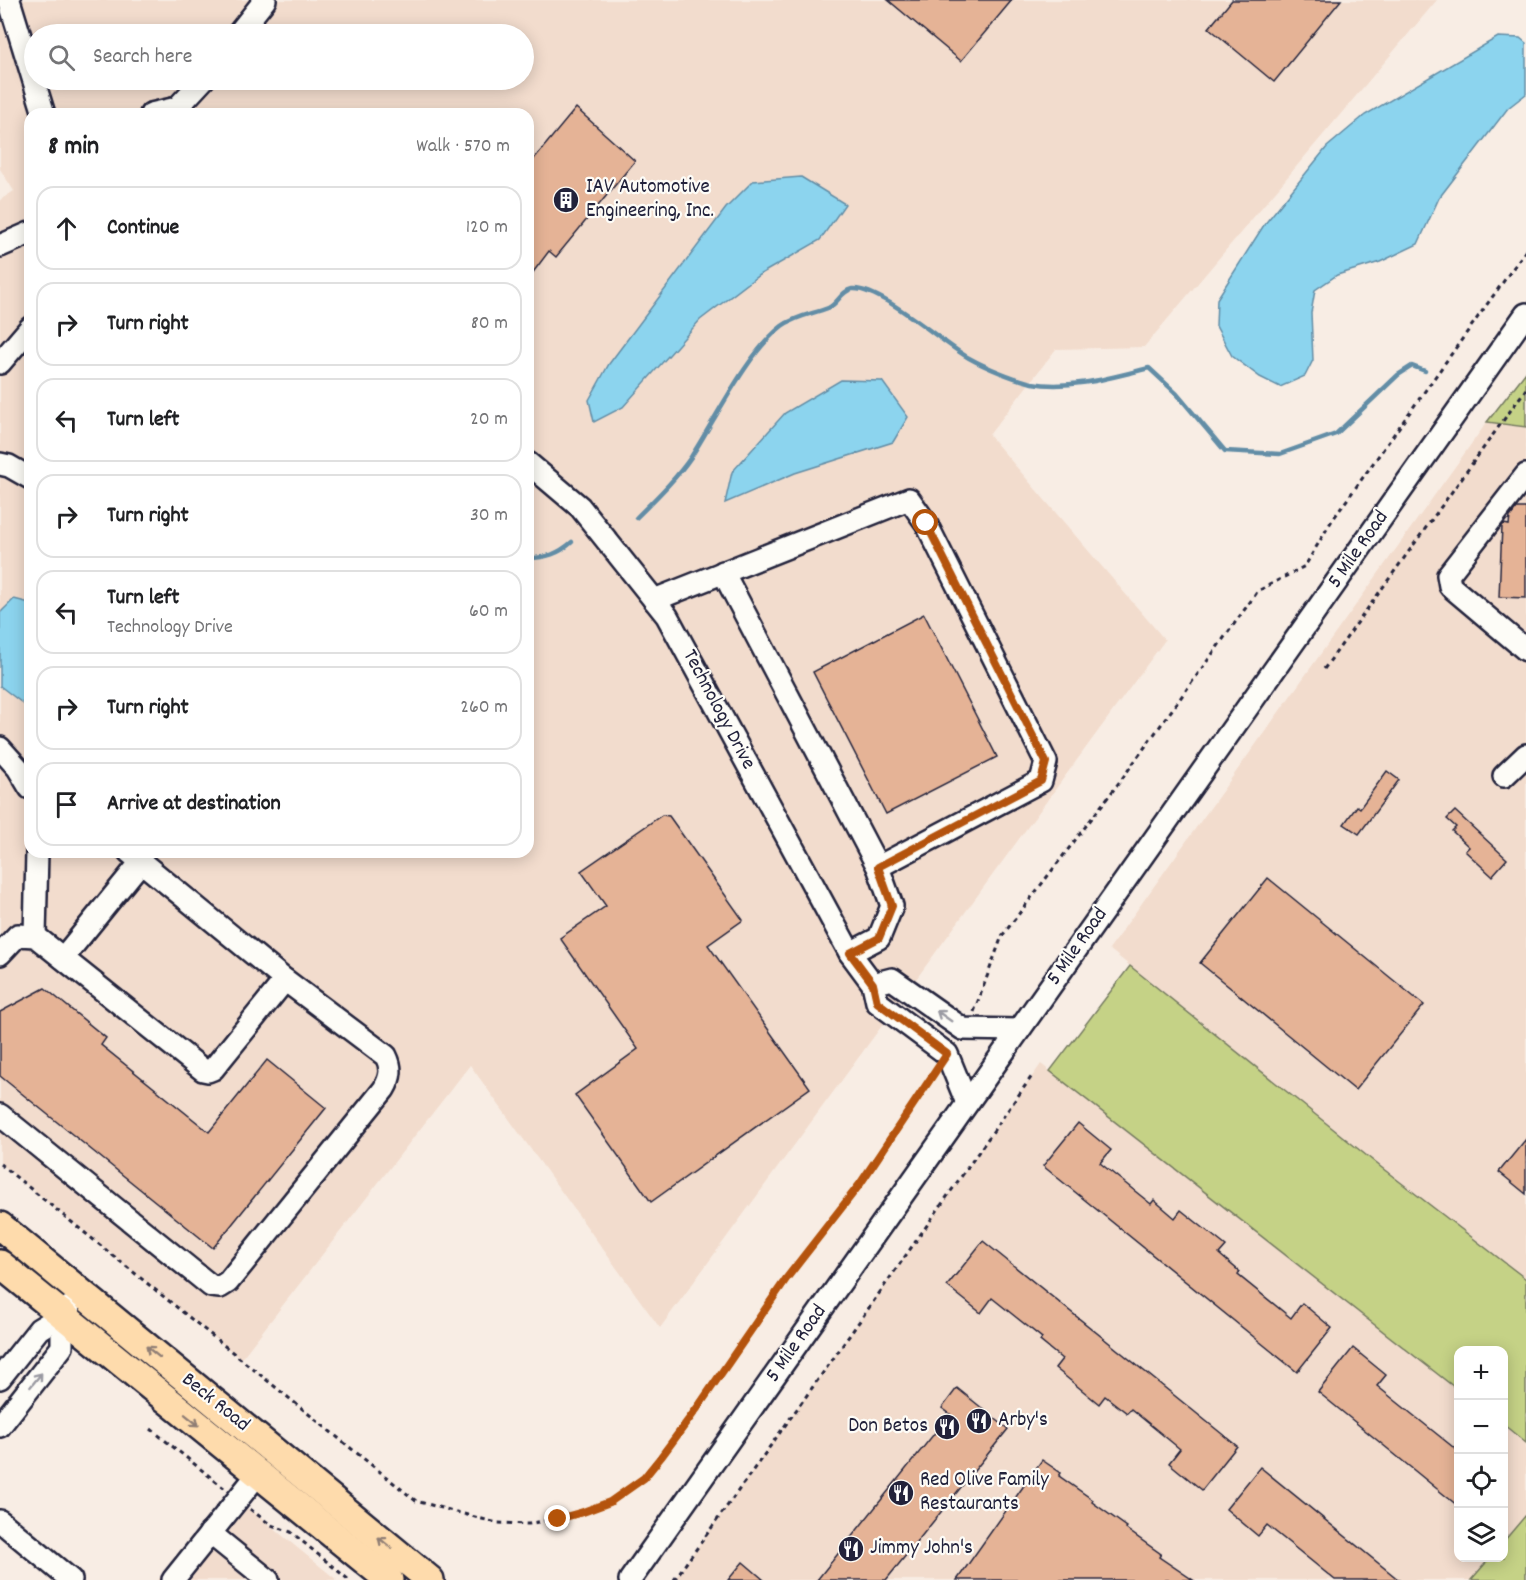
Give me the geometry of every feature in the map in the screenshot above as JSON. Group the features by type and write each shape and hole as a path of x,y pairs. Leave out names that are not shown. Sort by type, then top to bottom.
{"main road":[{"name":"Beck Road","path":"0,1226 430,1580"},
{"name":"Beck Road","path":"0,1264 389,1580"}],"street":[{"path":"9,0 24,49"},
{"path":"246,24 265,0"},
{"path":"37,90 42,108"},
{"path":"177,108 193,90"},
{"path":"0,246 24,236"},
{"name":"5 Mile Road","path":"630,1580 1526,314"},
{"path":"0,363 24,335"},
{"path":"0,464 24,475"},
{"name":"Technology Drive","path":"534,468 580,507 668,616 850,953 873,984 877,1002 947,1054"},
{"path":"1526,475 1448,575 1450,586 1526,650"},
{"path":"654,600 909,498 926,523 1046,762 1041,781 878,867"},
{"path":"723,572 878,867 892,906 879,938 850,953"},
{"path":"0,748 24,778"},
{"path":"1504,776 1526,755"},
{"path":"34,936 37,858"},
{"path":"63,958 134,858"},
{"path":"0,1115 211,1286 220,1287 228,1282 384,1089 390,1078 391,1065 386,1056 285,980 136,858"},
{"path":"0,954 18,935 34,936 203,1070 208,1071 213,1069 285,980"},
{"path":"873,984 892,979 963,1029 1019,1030"},
{"path":"947,1054 967,1103"},
{"path":"0,1378 39,1329 62,1315 80,1293"},
{"path":"0,1426 62,1347 62,1315"},
{"path":"173,1580 258,1474"},
{"path":"0,1521 71,1580"},
{"path":"210,1533 268,1580"}],"path":[{"path":"963,1029 978,1005 1002,936 1121,780 1258,591 1305,566 1331,522 1526,250"},
{"path":"1324,669 1526,389"},
{"path":"0,1164 416,1501 497,1523 529,1524 583,1512 610,1502 644,1478 698,1407 786,1279 860,1184 947,1054"},
{"path":"674,1580 1032,1076"}],"shaded area":[{"path":"0,0 1437,0 1144,347 1056,349 989,435 1165,640 660,1328 470,1065 241,1359 0,1163 0,200 14,191 0,169"},
{"path":"1487,422 1526,427 1526,1279 1382,1168 1109,949"},
{"path":"1041,1064 1454,1387 1454,1562 1487,1562 1471,1580 674,1580"},
{"path":"1508,1428 1526,1443 1526,1515 1508,1536"},
{"path":"226,1495 252,1511 337,1580 158,1580"}],"green space":[{"path":"1526,372 1526,427 1487,422"},
{"path":"1130,966 1382,1168 1526,1279 1526,1443 1508,1428 1508,1346 1454,1346 1454,1387 1050,1071"},
{"path":"1526,1515 1526,1580 1471,1580 1487,1562 1508,1562 1508,1536"}],"water":[{"path":"1498,37 1520,38 1526,43 1526,94 1508,108 1439,198 1418,244 1380,262 1337,275 1315,290 1311,313 1313,360 1305,376 1280,387 1260,377 1232,356 1216,326 1217,299 1264,225 1327,147 1365,115"},
{"path":"801,177 845,204 820,240 759,275 700,320 623,407 594,422 589,400 609,364 726,208 753,181"},
{"path":"841,380 882,381 908,417 893,442 795,473 725,503 732,472 785,413"},
{"path":"14,599 24,602 24,704 0,686 0,613"}],"building":[{"path":"888,0 1012,0 961,61"},
{"path":"1232,0 1341,0 1274,82 1209,28"},
{"name":"IAV Automotive Engineering, Inc.","path":"576,108 635,161 556,257 549,251 534,271 534,159"},
{"path":"1517,508 1526,508 1526,598 1499,597 1502,526 1509,525 1510,517"},
{"path":"924,614 997,757 886,814 813,672"},
{"path":"1387,771 1399,780 1359,834 1344,824 1357,806 1360,808"},
{"path":"1455,811 1507,859 1492,876 1465,851 1469,847 1452,831 1456,827 1447,819"},
{"path":"662,815 669,816 743,920 708,945 810,1088 651,1202 575,1095 638,1049 560,938 606,906 581,871"},
{"path":"1268,878 1424,1005 1355,1090 1200,963"},
{"path":"45,988 106,1038 101,1045 209,1132 267,1060 326,1108 213,1248 0,1076 0,1012"},
{"path":"1078,1123 1111,1150 1100,1163 1151,1204 1154,1200 1175,1218 1181,1210 1226,1246 1219,1254 1240,1272 1238,1275 1291,1318 1302,1303 1332,1328 1297,1372 1043,1166"},
{"path":"1526,1139 1526,1194 1499,1172"},
{"path":"983,1241 1237,1446 1202,1490 1169,1463 1180,1449 1131,1409 1127,1413 1105,1396 1099,1404 1055,1368 1062,1359 1040,1341 1042,1338 992,1298 981,1313 947,1286"},
{"path":"1353,1348 1386,1375 1377,1386 1454,1448 1454,1503 1318,1392"},
{"path":"957,1388 1008,1429 886,1580 817,1580 950,1414 942,1408"},
{"path":"1042,1460 1061,1473 1059,1476 1127,1527 1126,1529 1161,1554 1159,1557 1193,1580 957,1580"},
{"path":"1260,1467 1399,1580 1335,1580 1267,1525 1258,1536 1226,1509"},
{"path":"743,1562 764,1580 728,1580"}],"waterway":[{"path":"636,518 665,489 691,457 733,387 769,338 793,320 828,308 845,292 852,289 864,290 878,296 969,358 1032,383 1076,384 1149,368 1177,394 1225,451 1280,454 1336,434 1398,375 1412,366 1425,371"},
{"path":"534,558 562,550 572,542"}],"place":[{"name":"IAV Automotive Engineering, Inc.","path":"566,200"},
{"name":"Arby's","path":"979,1421"},
{"name":"Don Betos","path":"947,1427"},
{"name":"Red Olive Family Restaurants","path":"901,1493"},
{"name":"Jimmy John's","path":"851,1549"}],"route":[{"path":"558,1519 610,1502 644,1478 698,1407 786,1279 860,1184 947,1054 877,1002 873,984 850,953 879,938 892,906 878,867 1041,781 1046,762 926,523"}]}
